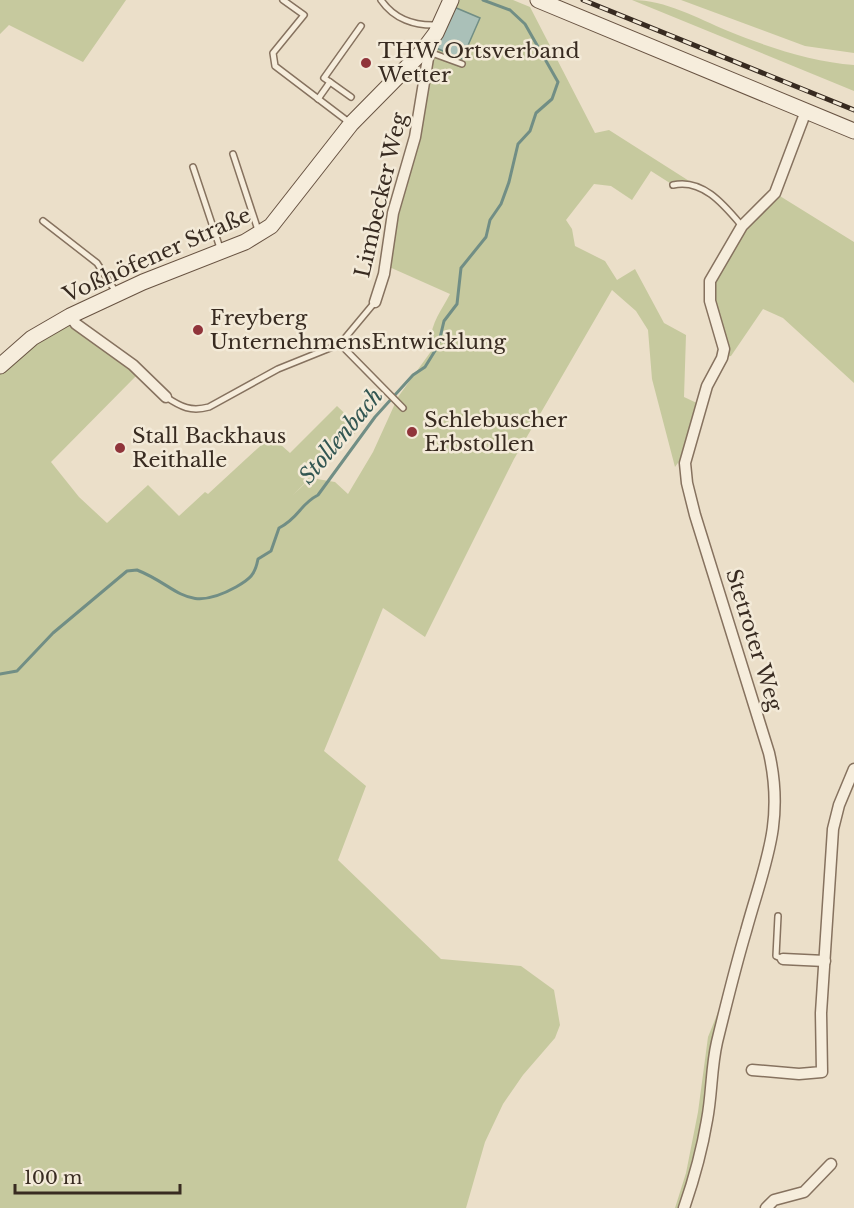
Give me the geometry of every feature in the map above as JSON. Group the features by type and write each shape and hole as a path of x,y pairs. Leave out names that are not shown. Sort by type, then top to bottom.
{"street":[{"name":"Voßhöfener Straße","path":"0,366 32,338 70,316 117,293 221,252 260,234 271,226 351,124 427,49 451,0"},
{"path":"538,0 854,131"},
{"name":"Limbecker Weg","path":"375,302 384,274 393,213 416,137 427,49"},
{"name":"Stetroter Weg","path":"684,1208 694,1178 708,1119 718,1040 746,930 768,862 776,816 775,778 769,753 695,515 687,483 686,464 707,386 722,358 724,349 710,301 710,281 742,226 775,193 806,111"},
{"name":"Limbecker Weg","path":"70,316 76,324 133,365 166,397"},
{"path":"752,1070 799,1074 822,1072 821,1013 833,829 839,805 853,771"},
{"path":"783,959 825,961"},
{"path":"766,1208 774,1200 804,1192 831,1164"}],"lane":[{"path":"284,0 304,15 273,53 272,59 275,66 351,124"},
{"path":"381,0 398,16 418,25 440,24"},
{"path":"351,97 324,78 361,26"},
{"path":"427,49 462,64"},
{"path":"318,99 330,82"},
{"path":"233,154 260,234"},
{"path":"193,167 221,252"},
{"path":"673,185 682,183 708,193 724,204 742,226"},
{"path":"43,221 96,263 117,293"},
{"name":"Limbecker Weg","path":"166,397 186,409 196,410 209,407 278,369 340,344 375,302"},
{"path":"340,344 403,408"},
{"path":"778,916 776,956 783,959"}],"green space":[{"path":"0,0 126,0 83,62 9,25 0,34"},
{"path":"457,0 513,0 530,7 595,133 609,130 697,186 673,185 651,171 632,200 611,186 594,184 566,220 572,229 575,246 605,261 617,280 635,269 664,323 686,335 684,397 699,404 685,453 675,467 652,379 648,330 636,311 612,290 514,459 425,637 383,608 324,751 366,786 338,860 441,959 521,966 554,990 560,1025 555,1038 523,1075 503,1104 485,1142 466,1208 0,1208 0,371 24,350 67,325 98,342 138,374 51,462 79,497 107,523 148,485 179,516 205,492 208,494 271,436 290,453 337,406 360,428 293,495 311,478 335,482 348,494 373,452 398,397 432,350 433,328 450,294 387,266 391,230 417,142 434,47"},
{"path":"632,0 669,6 743,37 790,53 822,61 854,65 854,91"},
{"path":"681,0 854,0 854,53 805,46"},
{"path":"775,193 854,242 854,383 783,318 763,309 731,356 726,357 713,305 714,283 718,269 743,227"},
{"path":"727,990 706,1118 682,1208 675,1208 686,1173 698,1112 708,1037"}],"water":[{"path":"454,7 480,18 462,59 436,48"}],"waterway":[{"name":"Stollenbach","path":"0,674 17,671 53,633 127,571 137,570 183,595 194,598 219,595 245,582 253,573 258,559 271,551 279,528 318,495 375,417 413,375 425,367 438,346 444,321 457,304 461,268 486,237 490,220 501,204 518,144 530,131 536,113 552,99 558,82 525,24 510,10 483,0"}],"railway":[{"path":"583,0 854,110"}],"place":[{"name":"THW Ortsverband Wetter","path":"366,63"},
{"name":"Freyberg UnternehmensEntwicklung","path":"198,330"},
{"name":"Schlebuscher Erbstollen","path":"412,432"},
{"name":"Stall Backhaus Reithalle","path":"120,448"}]}
